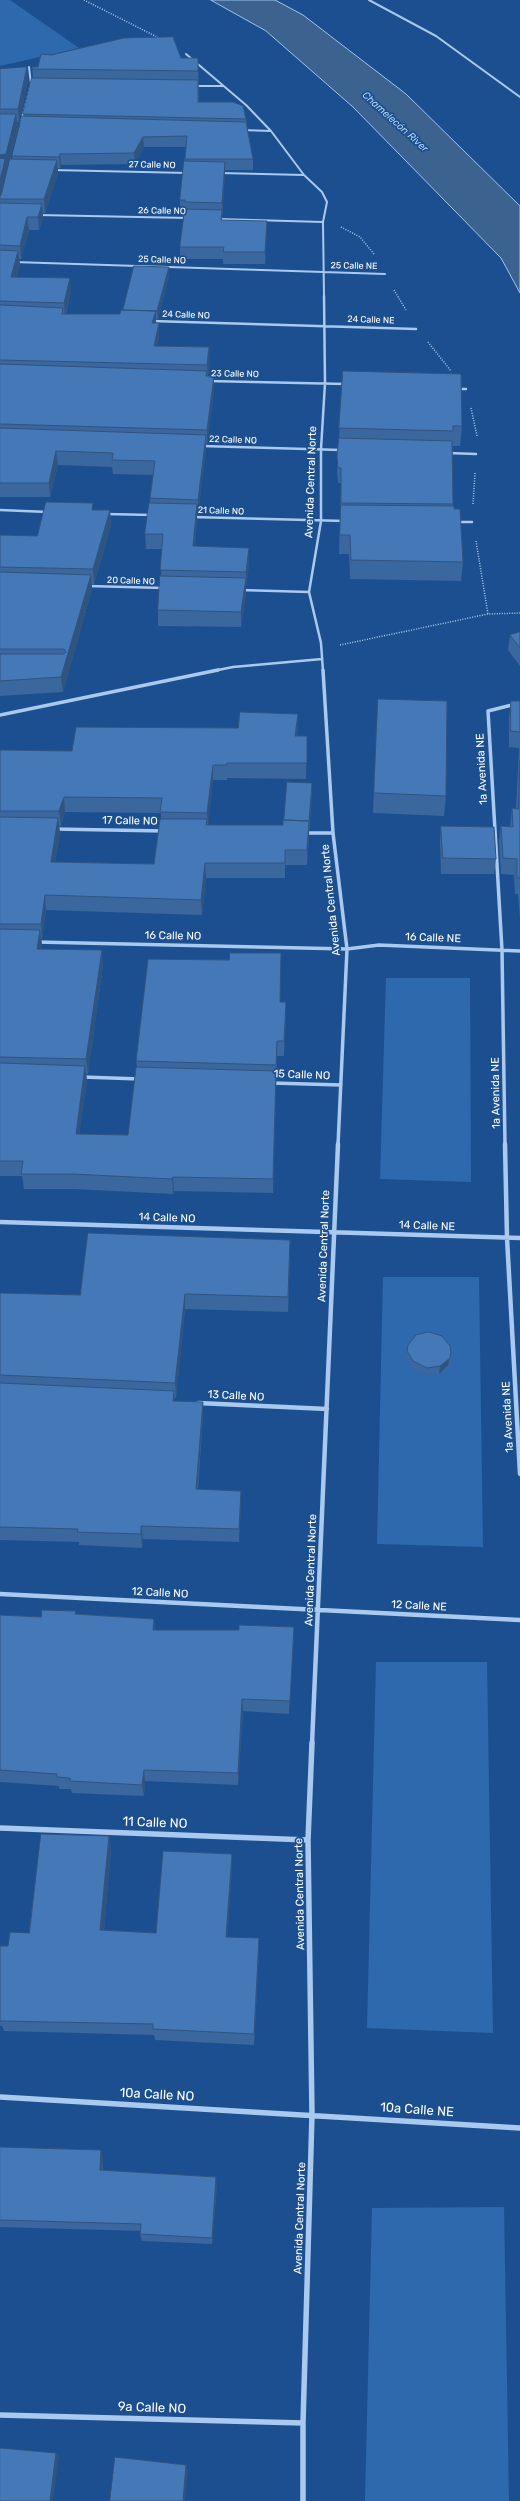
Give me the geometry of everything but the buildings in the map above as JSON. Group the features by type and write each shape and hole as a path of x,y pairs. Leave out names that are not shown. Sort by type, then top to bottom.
{"street":[{"path":"369,0 436,36 520,97"},
{"name":"Avenida Central Norte","path":"186,54 271,131 304,175 322,192 327,202 323,222 325,383 321,450 321,521 309,592 321,649 333,833 346,949 308,1840 312,2114 303,2423 303,2501"},
{"path":"28,125 20,124 31,84 29,67"},
{"path":"31,84 38,84"},
{"path":"185,86 223,86"},
{"path":"240,130 271,131"},
{"name":"27 Calle NO","path":"50,170 193,173"},
{"path":"217,173 304,175"},
{"name":"26 Calle NO","path":"32,215 197,219"},
{"path":"213,219 323,222"},
{"name":"25 Calle NO","path":"8,262 323,272"},
{"name":"25 Calle NE","path":"323,272 385,274"},
{"name":"24 Calle NO","path":"150,321 324,326"},
{"name":"24 Calle NE","path":"324,326 416,329"},
{"name":"23 Calle NO","path":"206,381 349,384"},
{"path":"451,388 466,389"},
{"name":"22 Calle NO","path":"196,446 344,450"},
{"path":"445,453 476,454"},
{"path":"0,510 55,512"},
{"path":"102,514 157,515"},
{"name":"21 Calle NO","path":"188,516 353,521"},
{"path":"449,522 472,522"},
{"name":"20 Calle NO","path":"79,586 167,588"},
{"path":"238,590 309,592"},
{"path":"0,715 233,667 322,659"},
{"name":"1a Avenida NE","path":"520,703 488,711 502,950 507,1238 520,1474"},
{"name":"17 Calle NO","path":"48,829 166,831"},
{"path":"301,833 333,833"},
{"name":"16 Calle NO","path":"32,942 346,949"},
{"name":"16 Calle NE","path":"346,949 379,945 520,951"},
{"path":"79,1077 143,1079"},
{"name":"15 Calle NO","path":"269,1083 341,1085"},
{"name":"14 Calle NO","path":"0,1222 334,1232"},
{"name":"14 Calle NE","path":"334,1232 520,1238"},
{"name":"13 Calle NO","path":"191,1403 326,1409"},
{"name":"12 Calle NO","path":"0,1594 318,1610"},
{"name":"12 Calle NE","path":"318,1610 520,1620"},
{"name":"11 Calle NO","path":"0,1828 308,1840"},
{"name":"10a Calle NO","path":"0,2097 312,2114"},
{"name":"10a Calle NE","path":"312,2114 520,2128"},
{"name":"9a Calle NO","path":"0,2415 303,2423"}],"path":[{"path":"84,0 186,54"},
{"path":"323,222 348,229 368,243 416,329 466,389 478,435 472,522 488,614"},
{"path":"321,649 488,614 520,612"}],"shaded area":[{"path":"0,0 10,0 79,48 0,66"},
{"path":"386,978 470,978 471,1182 380,1179"},
{"path":"383,1277 479,1277 483,1547 377,1544"},
{"path":"376,1662 487,1662 493,2033 367,2028"},
{"path":"504,2207 509,2501 365,2501 372,2208"}],"water":[{"name":"Chamelecón River","path":"211,0 275,0 303,15 406,94 520,206 520,293 501,258 353,107 266,31"}]}
